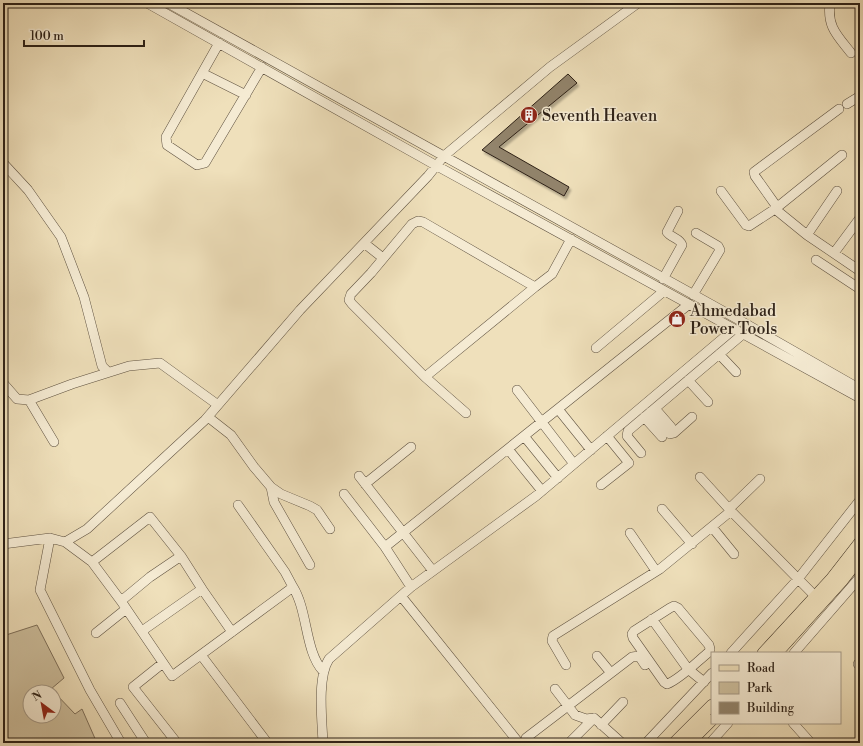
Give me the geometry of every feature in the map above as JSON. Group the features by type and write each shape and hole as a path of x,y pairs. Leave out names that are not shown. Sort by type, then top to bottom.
{"main road":[{"path":"764,652 832,578 860,542"},
{"path":"778,652 842,581 860,558"},
{"path":"674,743 711,705"},
{"path":"689,743 711,721"}],"street":[{"path":"147,3 436,166 860,398"},
{"path":"168,3 860,389"},
{"path":"65,542 87,529 208,417 300,310 444,156 550,67 638,3"},
{"path":"830,3 830,22 833,29 851,53"},
{"path":"219,43 166,137 167,145 197,165 205,163 262,67"},
{"path":"202,73 246,96"},
{"path":"847,104 860,96"},
{"path":"839,109 754,172 754,176 776,208 807,235 859,270 849,282"},
{"path":"721,191 747,226 776,208 842,155"},
{"path":"3,163 28,190 61,237 84,297 102,366 108,372"},
{"path":"807,235 838,191"},
{"path":"663,279 682,245 680,242 669,236 667,232 678,211"},
{"path":"834,254 860,218"},
{"path":"466,413 425,377 352,304 349,300 351,294 384,258 412,224 418,221 423,222 535,287"},
{"path":"693,295 720,250 718,246 696,233"},
{"path":"425,377 552,274 571,239"},
{"path":"364,243 384,258"},
{"path":"816,260 860,289"},
{"path":"596,348 664,291"},
{"path":"385,547 688,305"},
{"path":"323,743 321,713 323,671 329,659 411,587 558,478 734,329"},
{"path":"641,453 627,436 628,431 743,334"},
{"path":"719,354 736,372"},
{"path":"3,383 17,399 29,400 108,372 130,366 160,363 218,405"},
{"path":"688,380 708,402"},
{"path":"517,390 574,464"},
{"path":"29,400 54,442"},
{"path":"558,409 591,450"},
{"path":"650,412 670,434 674,433 692,417"},
{"path":"650,412 671,427"},
{"path":"650,412 662,437"},
{"path":"208,417 231,435 254,467 271,487 281,494 317,510 330,529"},
{"path":"524,436 558,478"},
{"path":"601,485 629,463 607,436"},
{"path":"365,484 411,447"},
{"path":"508,449 542,491"},
{"path":"359,476 433,571"},
{"path":"700,477 730,510 816,596"},
{"path":"566,666 552,641 553,636 656,571 692,544 712,528 760,479"},
{"path":"271,487 274,502 310,565"},
{"path":"344,494 385,547 411,587"},
{"path":"732,652 798,578 860,500"},
{"path":"238,505 285,572 293,587 301,607 315,660 323,671"},
{"path":"662,509 692,544"},
{"path":"92,562 150,517 181,556 232,632"},
{"path":"712,528 734,554"},
{"path":"630,533 656,571"},
{"path":"50,538 40,590 90,690 121,743"},
{"path":"3,544 50,538 65,542 92,562 142,631 172,676 293,587"},
{"path":"120,601 150,577 181,556"},
{"path":"795,652 860,577"},
{"path":"142,631 202,589"},
{"path":"401,596 523,741 635,656 638,656 652,674"},
{"path":"674,606 678,608 709,644 710,649 709,652 688,669 670,683 664,682 632,636 634,631 670,608 674,606"},
{"path":"96,633 126,610"},
{"path":"652,619 688,669 704,682"},
{"path":"201,655 266,741"},
{"path":"597,656 611,673"},
{"path":"163,663 133,687 178,743"},
{"path":"646,743 711,674"},
{"path":"555,689 574,715 598,722 622,743"},
{"path":"569,743 623,702"},
{"path":"120,703 146,743"},
{"path":"710,743 727,724"},
{"path":"794,724 811,743"}],"green space":[{"path":"37,625 64,678 57,684 22,684 22,724 62,724 62,700 75,714 82,709 97,743 3,743 3,636"}],"building":[{"name":"Seventh Heaven","path":"568,74 577,83 499,147 569,187 564,196 482,150"}],"place":[{"name":"Seventh Heaven","path":"529,115"},
{"name":"Ahmedabad Power Tools","path":"677,319"}]}
